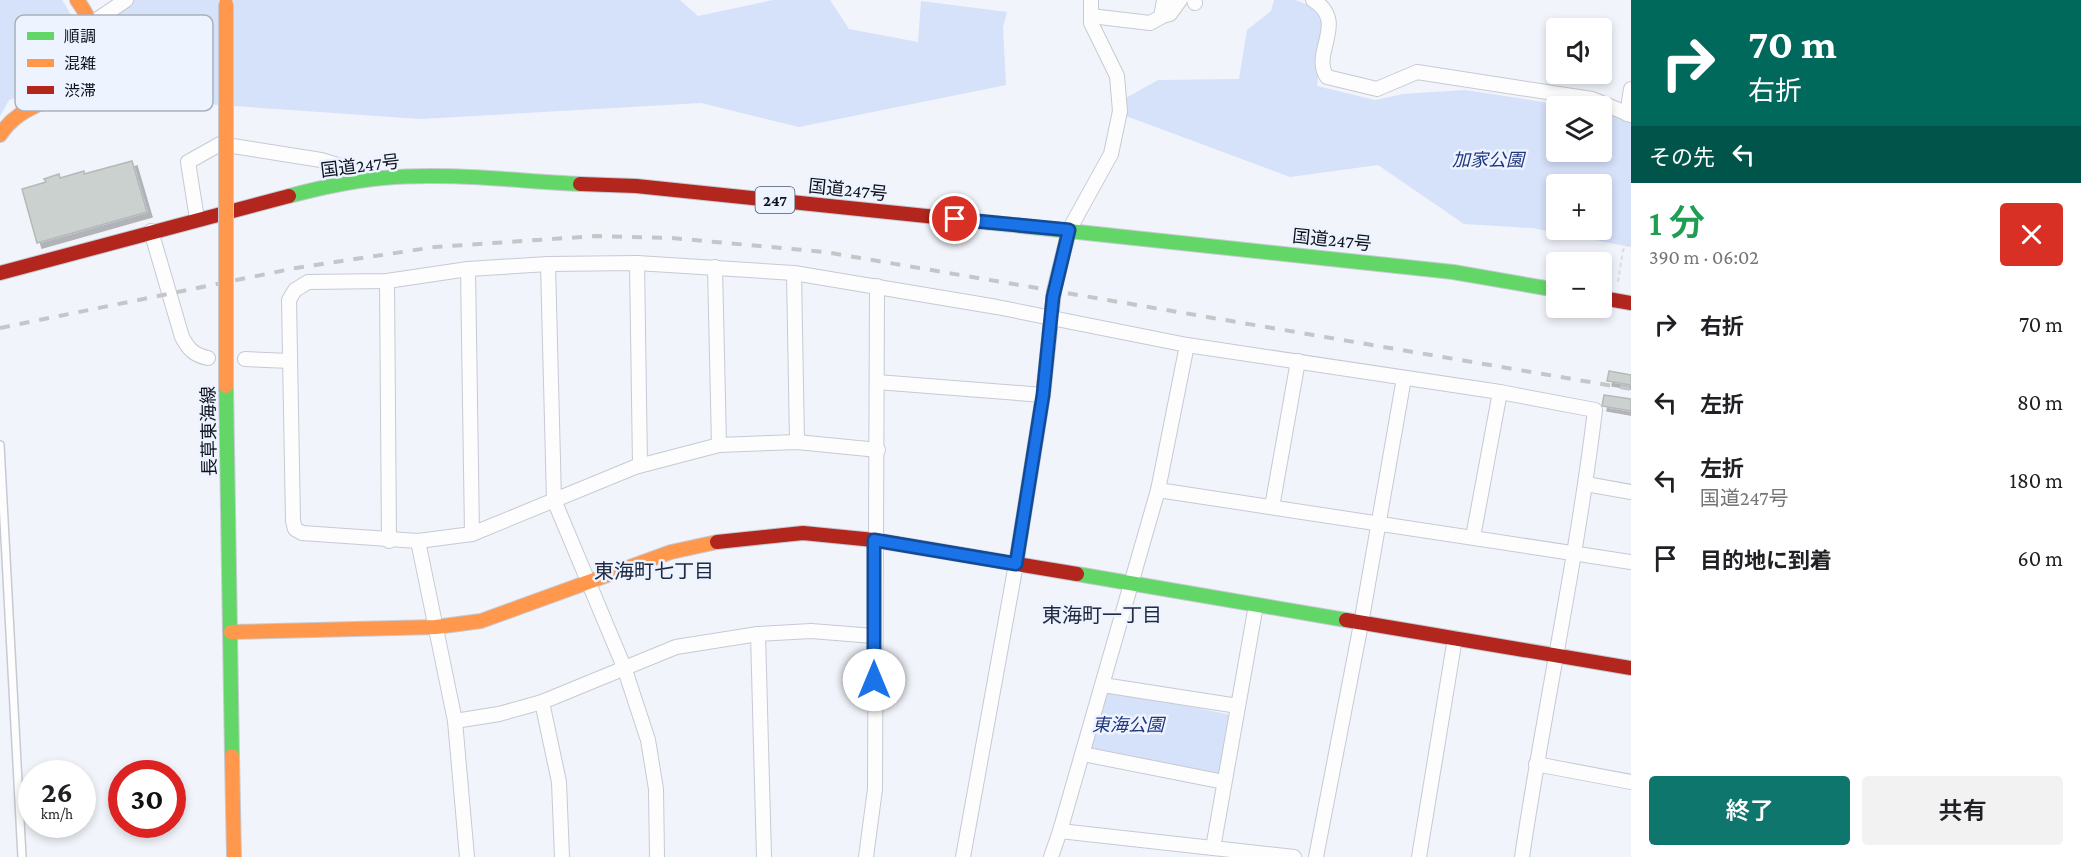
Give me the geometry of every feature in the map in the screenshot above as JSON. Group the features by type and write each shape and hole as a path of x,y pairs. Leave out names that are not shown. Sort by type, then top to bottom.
{"main road":[{"path":"77,0 87,15"},
{"name":"長草東海線","path":"226,1 226,386 234,857"},
{"path":"0,135 8,120 19,111"},
{"name":"国道247号","path":"0,273 151,231 323,188 383,178 429,177 636,186 1453,272 1546,288"},
{"path":"1612,300 1631,303"},
{"path":"231,632 436,627 481,621 587,580 671,552 735,538 803,533 874,540 1631,668"}],"street":[{"path":"104,15 126,0"},
{"path":"963,857 1016,564 1043,395 1053,318 1054,291 1069,230 1111,154 1120,111 1116,76 1091,23 1091,0"},
{"path":"1162,16 1164,0"},
{"path":"1091,16 1150,23 1170,14 1180,0"},
{"path":"1313,0 1325,7 1329,19 1324,64 1327,77 1377,89 1418,72 1592,99 1629,115 1631,88"},
{"path":"197,219 188,162 220,144 321,160 383,178"},
{"path":"151,231 182,337 188,348 196,355 208,358"},
{"path":"637,262 640,465"},
{"path":"878,450 797,442 719,445 640,465 472,534 418,541 389,541 302,533 295,529 290,300 295,290 308,282 387,281 468,268 637,262 794,273 1053,318 1187,345 1500,392 1595,410 1586,484 1536,764 1522,857"},
{"path":"548,264 554,500 624,667 648,740 656,789 657,857"},
{"path":"715,267 719,445"},
{"path":"468,268 472,534"},
{"path":"794,273 797,442"},
{"path":"387,281 389,541"},
{"path":"866,857 875,789 874,540 878,450 877,286"},
{"path":"1051,857 1083,754 1158,490 1187,345"},
{"path":"245,359 290,361"},
{"path":"1272,507 1298,361"},
{"path":"1316,857 1361,624 1404,378"},
{"path":"877,382 1043,395"},
{"path":"1473,537 1500,392"},
{"path":"1586,484 1631,492"},
{"path":"1158,490 1378,526 1473,537 1631,562"},
{"path":"418,541 455,722 467,857"},
{"path":"1213,848 1256,605"},
{"path":"455,722 499,714 542,702 676,647 758,634 812,631 874,636"},
{"path":"758,634 764,857"},
{"path":"1419,857 1455,638"},
{"path":"1102,685 1238,706"},
{"path":"542,702 559,782 562,857"},
{"path":"1083,754 1224,782"},
{"path":"1536,764 1631,782"},
{"path":"1060,831 1294,857"}],"lane":[{"path":"0,445 22,857"}],"path":[{"path":"1612,286 1623,250 1631,241"}],"green space":[{"path":"0,0 62,0 70,15 15,15 15,98 9,100 0,116"},
{"path":"130,0 680,0 698,16 773,0 830,0 849,29 918,42 921,1 1007,12 1003,27 1006,85 799,127 701,103 421,119 213,105 213,15 110,15"},
{"name":"加家公園","path":"1274,0 1295,0 1319,9 1325,22 1317,86 1375,100 1403,94 1465,90 1546,102 1546,162 1612,162 1612,114 1631,121 1631,247 1595,240 1612,240 1612,174 1546,174 1546,231 1464,224 1378,165 1290,177 1126,116 1126,98 1158,80 1239,79 1247,30 1271,11"},
{"name":"東海公園","path":"1101,688 1231,715 1219,775 1090,749"}],"building":[{"path":"132,161 147,212 37,243 22,189 46,182 44,179 59,174 60,178 84,171 84,174"},
{"path":"1609,371 1631,375 1631,385 1607,381"},
{"path":"1604,395 1631,399 1631,411 1602,406"}],"railway":[{"path":"0,328 296,268 435,247 596,236 672,238 825,252 1631,389"}],"traffic: fast":[{"path":"289,196 347,183 407,176 457,176 580,184"},
{"path":"994,223 1453,272 1546,288"},
{"path":"226,386 232,756"},
{"path":"1077,574 1346,620"}],"traffic: slow":[{"path":"77,0 86,15"},
{"path":"226,4 226,386"},
{"path":"0,135 14,119 27,111"},
{"path":"231,632 436,627 481,621 671,552 717,542"},
{"path":"232,756 234,857"}],"traffic: jam":[{"path":"580,184 636,186 994,223"},
{"path":"0,273 289,196"},
{"path":"1612,300 1631,303"},
{"path":"717,542 803,533 874,540 1077,574"},
{"path":"1346,620 1631,668"}],"district":[{"name":"東海町七丁目","path":"654,571"},
{"name":"東海町一丁目","path":"1102,615"}],"route":[{"path":"874,680 874,540 1016,564 1043,395 1053,318 1053,297 1069,230 955,219"}]}
